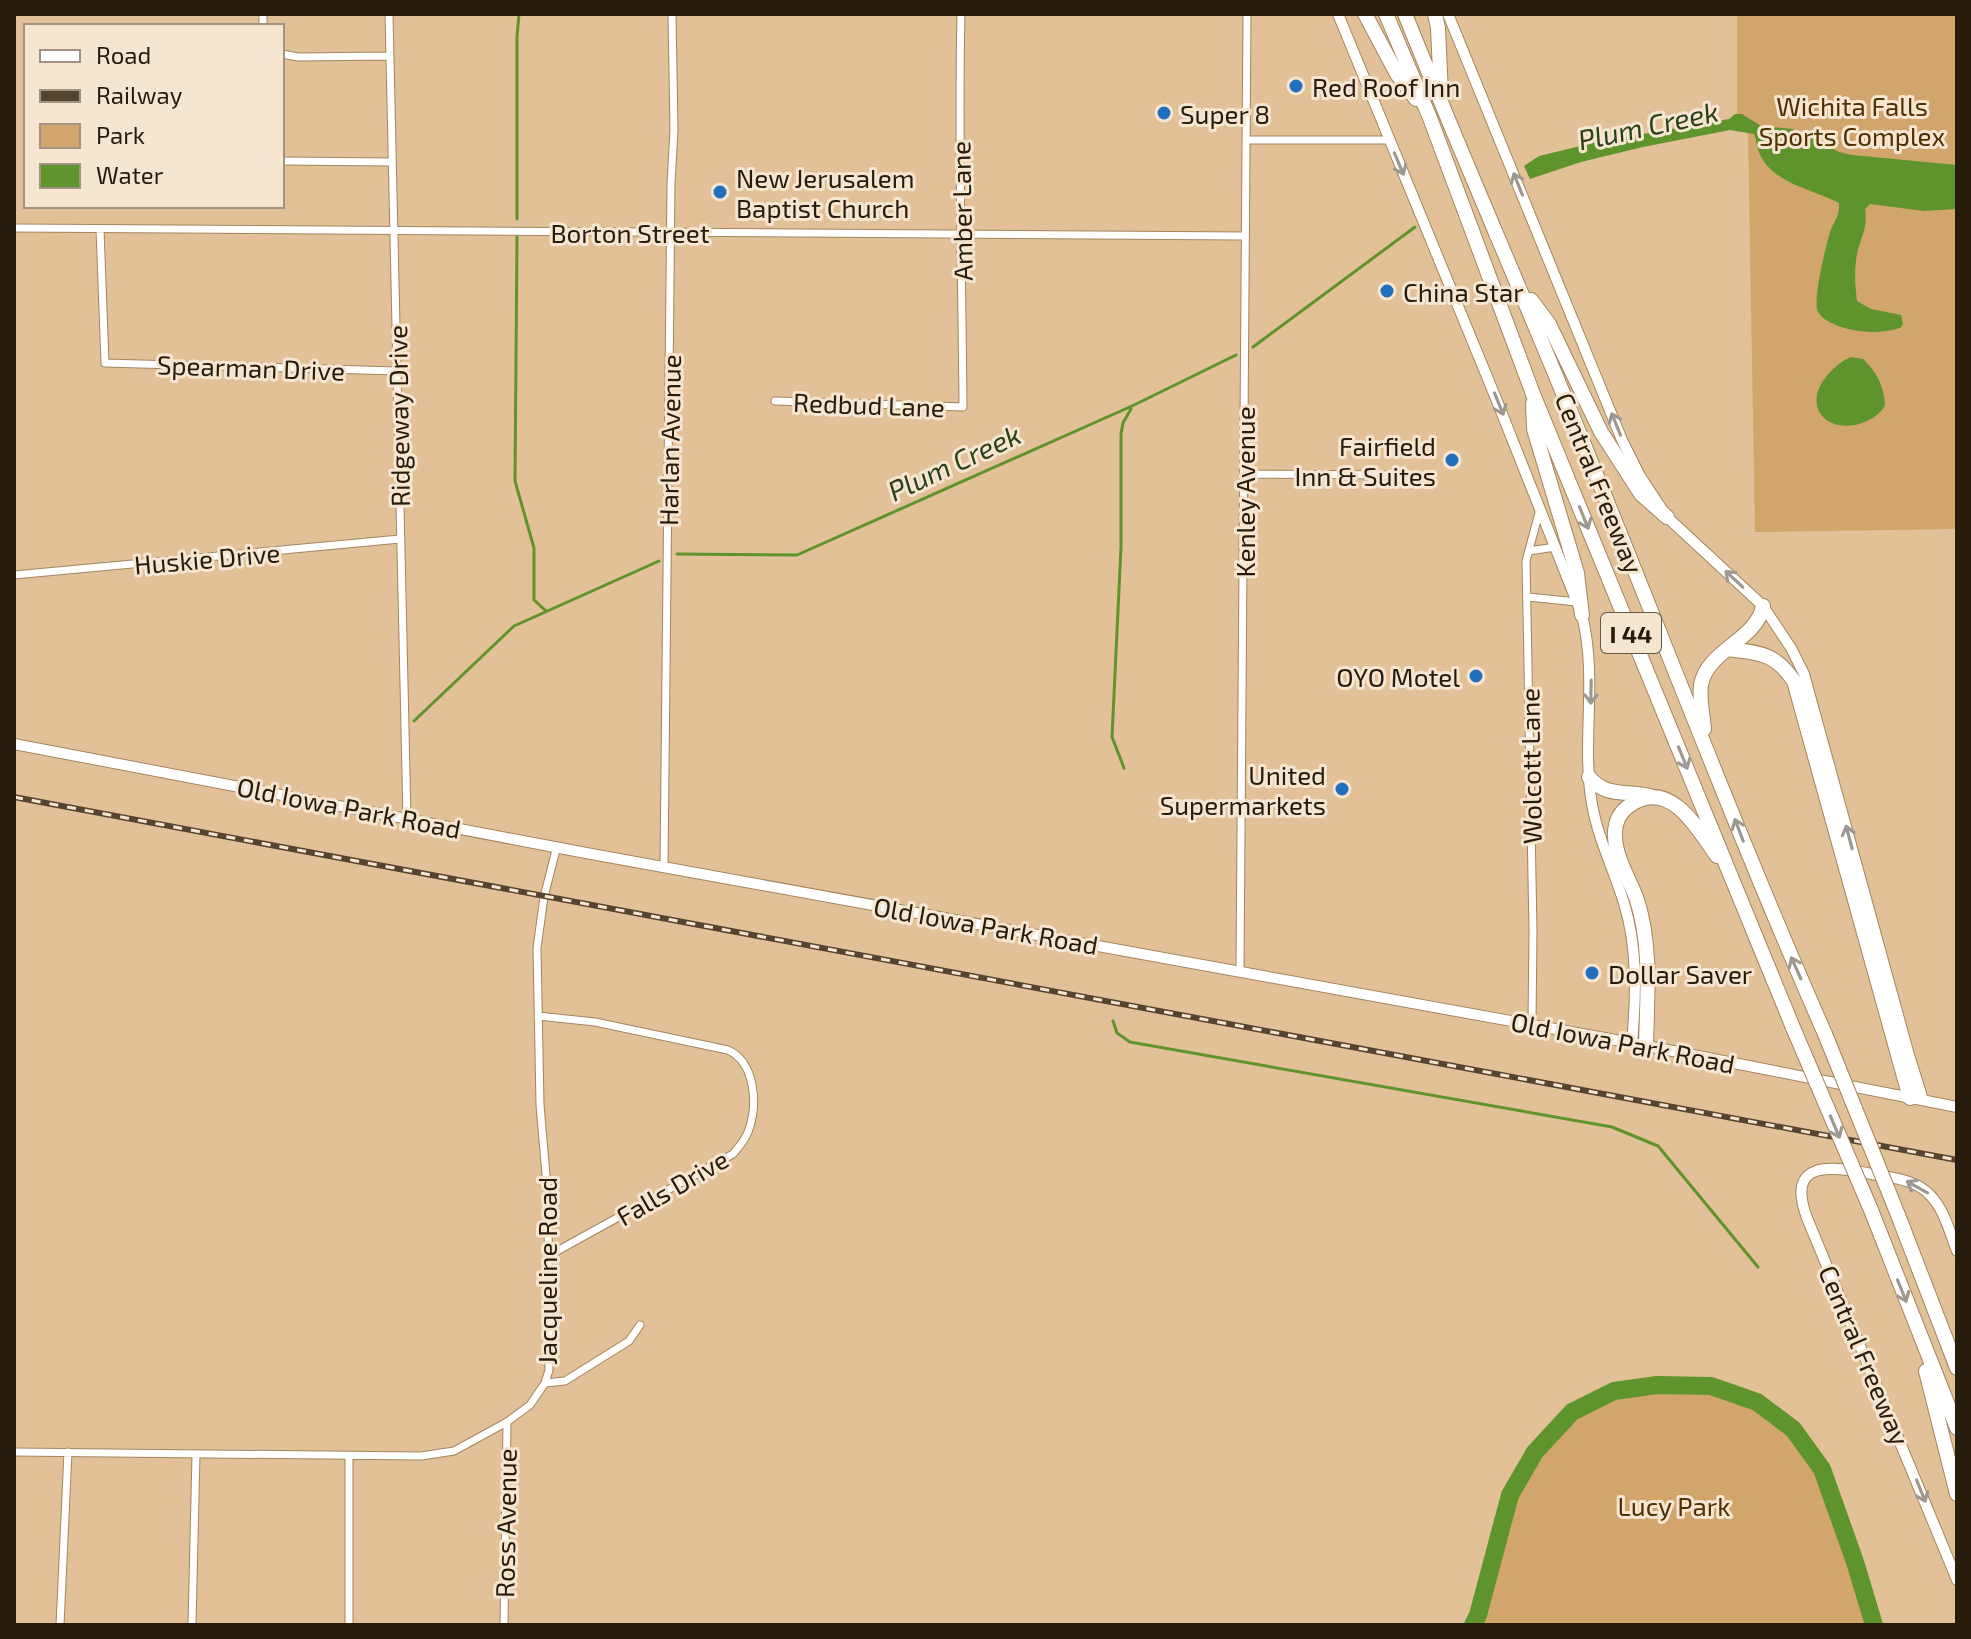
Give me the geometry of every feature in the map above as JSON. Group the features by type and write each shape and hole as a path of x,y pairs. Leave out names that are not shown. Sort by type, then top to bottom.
{"highway":[{"path":"1365,14 1397,74 1430,118"},
{"name":"Central Freeway","path":"1386,14 1430,118 1533,394 1871,1210 1957,1428"},
{"name":"Central Freeway","path":"1405,14 1519,283 1767,902 1825,1034 1957,1368"},
{"path":"1435,14 1442,106"},
{"path":"1519,283 1549,324 1601,432 1641,494 1667,517"},
{"path":"1533,394 1534,429 1577,573 1580,608"},
{"path":"1705,742 1701,684 1708,670 1757,622 1763,606"},
{"path":"1727,649 1761,653 1775,659 1794,681 1916,1099"},
{"path":"1589,777 1606,792 1633,792 1676,804 1730,872"},
{"path":"1639,1044 1648,978 1643,923 1616,848 1615,837 1616,824 1625,809 1642,798 1657,797"},
{"path":"1913,1320 1957,1494"}],"main road":[{"path":"1338,14 1580,608 1589,642 1591,678 1589,777 1595,819 1629,923 1634,954 1639,1044"},
{"name":"Central Freeway","path":"1448,14 1622,440 1640,476 1667,517 1763,606 1804,674 1916,1099"},
{"name":"Old Iowa Park Road","path":"14,744 664,867 1639,1044 1957,1107"},
{"name":"Central Freeway","path":"1957,1251 1938,1205 1931,1195 1914,1184 1833,1167 1815,1171 1802,1184 1801,1195 1807,1218 1957,1580"}],"street":[{"name":"Ridgeway Drive","path":"389,14 407,818"},
{"name":"Harlan Avenue","path":"664,867 674,130 672,14"},
{"name":"Amber Lane","path":"961,14 963,407"},
{"name":"Kenley Avenue","path":"1240,971 1247,14"},
{"path":"284,54 298,57 390,56"},
{"path":"1246,140 1389,140"},
{"path":"284,161 391,162"},
{"name":"Borton Street","path":"14,228 1245,236"},
{"name":"Spearman Drive","path":"100,229 105,363 397,371"},
{"name":"Redbud Lane","path":"775,401 963,407"},
{"path":"1244,474 1404,475"},
{"name":"Wolcott Lane","path":"1532,1025 1526,561 1540,509"},
{"name":"Huskie Drive","path":"14,575 400,539"},
{"path":"1529,551 1555,547"},
{"path":"1528,597 1580,608"},
{"name":"Jacqueline Road","path":"14,1452 349,1456 440,1454 473,1442 530,1405 545,1383 549,1354 548,1198 540,1105 538,930 557,846"},
{"name":"Falls Drive","path":"538,1016 595,1022 728,1050 745,1063 752,1085 753,1102 746,1137 733,1154 548,1256"},
{"path":"545,1383 565,1381 629,1341 640,1325"},
{"name":"Ross Avenue","path":"504,1625 507,1422"},
{"path":"60,1625 68,1452"},
{"path":"192,1625 196,1454"},
{"path":"349,1456 349,1625"}],"green space":[{"name":"Wichita Falls Sports Complex","path":"1737,14 1957,14 1957,529 1755,532 1748,135 1737,113"},
{"name":"Lucy Park","path":"1657,1385 1711,1386 1757,1402 1793,1429 1822,1469 1874,1625 1473,1625 1510,1495 1535,1452 1572,1412 1614,1391"}],"water":[{"path":"1735,114 1742,114 1761,126 1793,129 1839,152 1852,155 1957,165 1957,209 1924,211 1870,204 1865,209 1865,227 1855,266 1857,301 1871,309 1901,315 1903,324 1900,328 1877,332 1853,330 1832,324 1818,312 1820,273 1839,203 1794,184 1773,171 1759,152 1754,134 1730,130 1643,147 1581,162 1530,179 1524,166 1539,156 1597,142 1729,119"},
{"path":"1851,357 1863,359 1872,369 1879,380 1885,405 1863,423 1844,426 1826,420 1817,405 1817,396 1830,372"}],"waterway":[{"path":"517,219 519,14"},
{"name":"Plum Creek","path":"1253,347 1415,227"},
{"path":"517,237 515,481 534,548 534,600 546,611"},
{"name":"Plum Creek","path":"677,554 797,555 1132,406 1236,355"},
{"path":"1124,768 1112,737 1121,547 1121,434 1131,409"},
{"name":"Plum Creek","path":"414,721 514,626 659,561"},
{"path":"1113,1021 1117,1033 1130,1042 1612,1127 1658,1146 1758,1267"},
{"path":"1473,1625 1510,1495 1535,1452 1572,1412 1614,1391 1657,1385 1711,1386 1757,1402 1793,1429 1822,1469 1874,1625"}],"railway":[{"path":"14,797 1957,1160"}],"place":[{"name":"Red Roof Inn","path":"1296,86"},
{"name":"Super 8","path":"1164,113"},
{"name":"New Jerusalem Baptist Church","path":"720,192"},
{"name":"China Star","path":"1387,291"},
{"name":"Fairfield Inn & Suites","path":"1452,460"},
{"name":"OYO Motel","path":"1476,676"},
{"name":"United Supermarkets","path":"1342,789"},
{"name":"Dollar Saver","path":"1592,973"}]}
